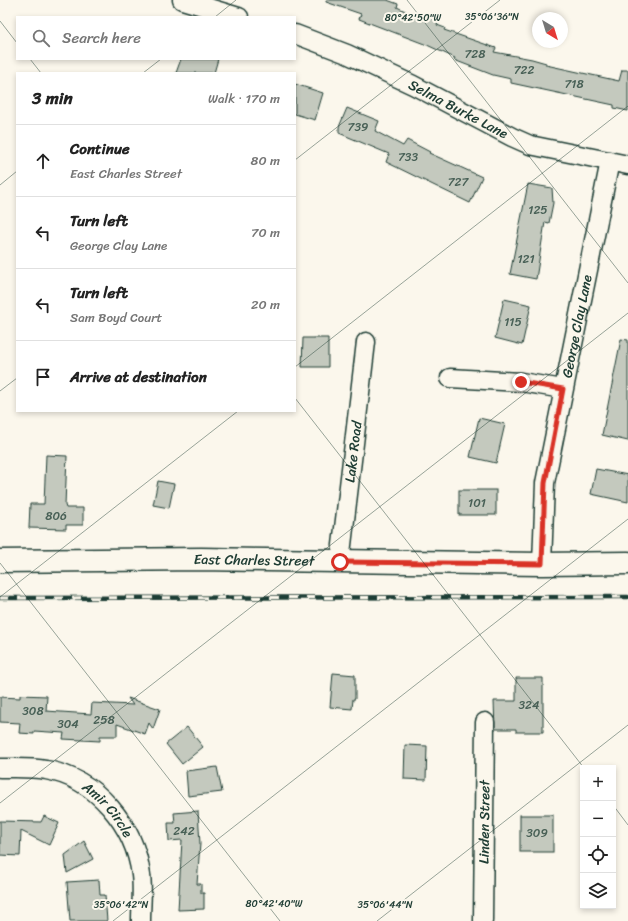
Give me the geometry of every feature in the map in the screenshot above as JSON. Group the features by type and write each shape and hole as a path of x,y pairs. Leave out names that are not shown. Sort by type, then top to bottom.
{"street":[{"path":"182,0 236,16"},
{"name":"Selma Burke Lane","path":"296,34 380,69 524,142 628,165"},
{"name":"George Clay Lane","path":"542,564 545,483 610,161"},
{"name":"Lake Road","path":"340,562 366,342"},
{"path":"450,378 521,382 563,389"},
{"name":"East Charles Street","path":"0,561 201,559 542,564 628,563"},
{"name":"Linden Street","path":"482,921 485,722"},
{"name":"Amir Circle","path":"0,768 47,770 63,775 79,782 108,803 122,820 137,857 141,876 140,921"}],"building":[{"path":"326,0 387,0 398,4 397,7 422,19 424,14 439,21 437,25 445,28 444,30 496,48 494,52 532,59 546,63 546,65 619,81 622,70 628,70 628,111 614,108 614,105 511,83 511,79 493,75 454,60 455,58 427,45 359,19 361,14 326,2"},
{"path":"181,60 218,60 214,72 176,72"},
{"path":"296,84 323,93 315,120 296,114"},
{"path":"347,108 379,121 375,131 403,146 407,140 430,152 429,153 482,177 470,203 386,162 389,154 339,133 339,127"},
{"path":"528,184 552,188 553,203 549,223 545,222 536,279 510,274"},
{"path":"504,299 531,305 522,345 495,338"},
{"path":"303,338 328,338 328,367 302,367"},
{"path":"621,339 628,340 628,441 602,435"},
{"path":"479,418 505,424 496,463 470,457"},
{"path":"46,455 67,456 65,505 66,508 83,508 83,525 66,525 66,529 29,528 30,504 44,504"},
{"path":"596,469 628,475 628,502 591,494"},
{"path":"158,481 174,484 169,508 153,505"},
{"path":"459,490 496,490 496,515 459,515"},
{"path":"333,673 355,675 355,699 353,699 352,709 330,707"},
{"path":"516,678 543,678 543,732 516,732 516,729 495,729 494,701 516,701"},
{"path":"20,695 47,696 46,711 91,714 92,703 133,705 128,698 160,709 153,729 149,723 145,734 117,724 117,736 100,736 100,741 63,739 64,733 34,731 34,734 19,733 20,723 0,722 0,697 20,698"},
{"path":"187,727 203,747 182,764 166,744"},
{"path":"405,745 427,746 426,780 404,779"},
{"path":"217,767 222,792 188,796 186,771"},
{"path":"198,811 200,844 197,884 201,884 201,893 204,893 204,909 178,910 182,840 169,841 168,823 175,823 174,813"},
{"path":"520,815 553,815 553,852 520,852"},
{"path":"44,816 59,823 49,845 21,831 20,856 0,855 0,821 41,822"},
{"path":"84,841 93,859 67,873 65,855"},
{"path":"99,880 100,895 105,895 107,921 70,921 67,882"}],"railway":[{"path":"0,598 628,597"}],"route":[{"path":"340,562 542,564 545,483 563,389 521,382"}]}
